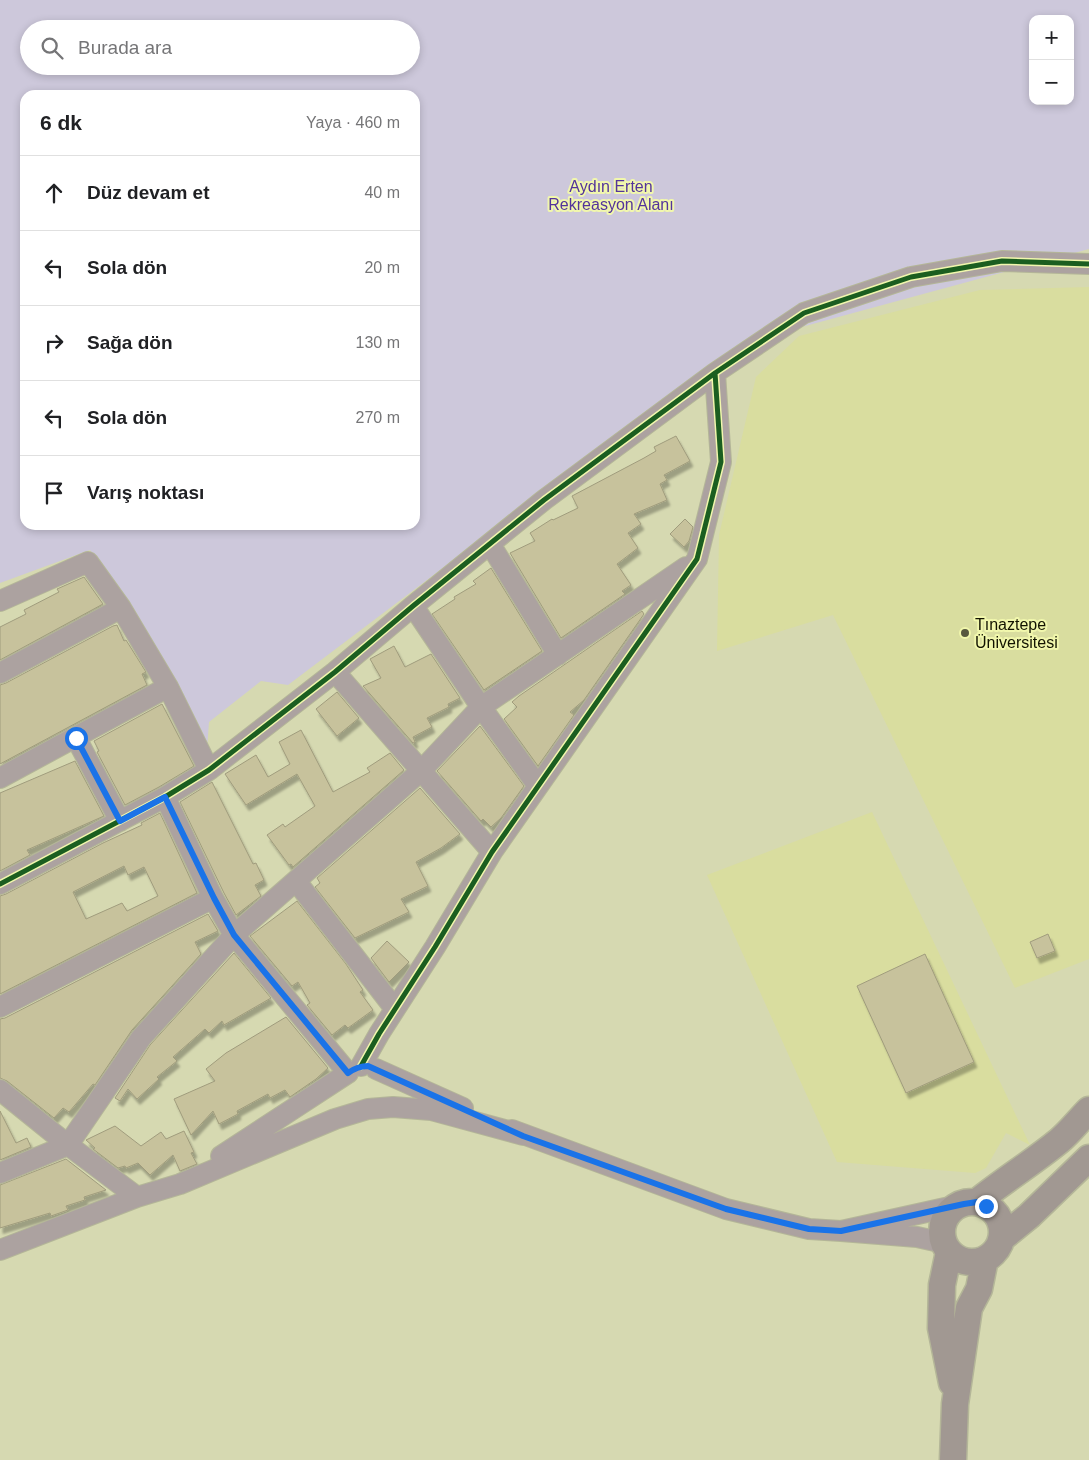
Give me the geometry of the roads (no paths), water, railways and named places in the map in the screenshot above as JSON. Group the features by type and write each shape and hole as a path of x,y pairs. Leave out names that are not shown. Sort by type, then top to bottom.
{"main road":[{"path":"955,1404 941,1328 942,1284 946,1247 942,1233 943,1224 955,1208 970,1203 1029,1164 1060,1140 1089,1110"},
{"path":"1002,1238 1029,1216 1089,1158"},
{"path":"946,1247 956,1258 966,1262 976,1262 993,1254 999,1246 1002,1238 1002,1228 994,1211 986,1206 970,1203"},
{"path":"953,1460 955,1404 970,1308 979,1289 985,1259"}],"street":[{"path":"0,884 165,797 209,770 335,672 544,500 715,373 804,313 911,277 1002,261 1089,264"},
{"path":"523,1136 431,1110 393,1107 355,1108 345,1098 342,1085 362,1070 395,1009 492,852 697,559 721,462 715,373"},
{"path":"490,544 558,655"},
{"path":"0,1173 68,1145 141,1038 234,935 421,771 481,707 697,559"},
{"path":"0,601 88,562 121,608 168,687 209,770"},
{"path":"413,606 481,707 538,786"},
{"path":"0,674 121,608"},
{"path":"335,672 492,852"},
{"path":"0,778 168,687"},
{"path":"76,738 120,821"},
{"path":"0,1250 137,1197 180,1184 335,1119 368,1109 381,1102 384,1095 385,1081 362,1070 234,935 165,797"},
{"path":"296,881 395,1009"},
{"path":"0,1008 214,898"},
{"path":"362,1070 523,1136 726,1209 809,1229 917,1237 946,1247"},
{"path":"180,1184 362,1070"},
{"path":"0,1090 137,1197"},
{"path":"841,1231 970,1203"}],"place":[{"name":"Tınaztepe Üniversitesi","path":"965,633"}],"park label":[{"name":"Aydın Erten Rekreasyon Alanı","path":"611,195"}]}
